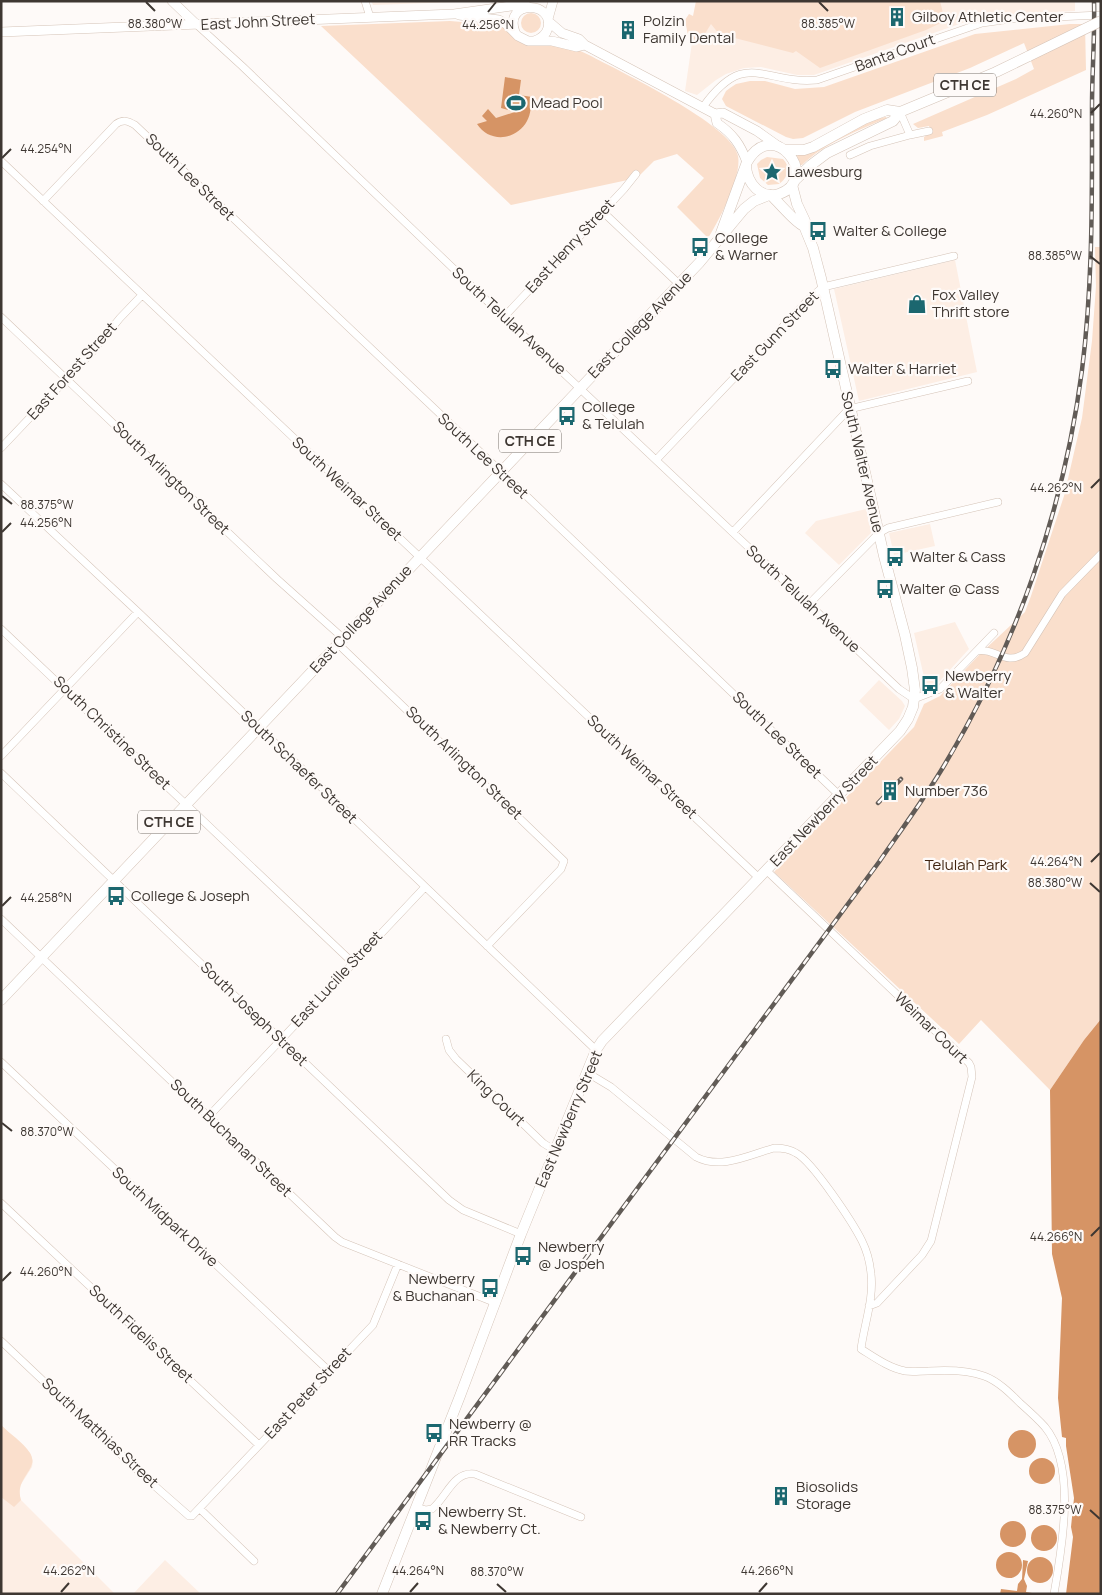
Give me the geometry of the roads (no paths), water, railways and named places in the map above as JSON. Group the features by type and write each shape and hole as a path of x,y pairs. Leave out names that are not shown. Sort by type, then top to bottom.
{"main road":[{"name":"CTH CE","path":"793,183 811,165 827,153 893,121 900,112 996,72 1101,21"},
{"name":"CTH CE","path":"782,148 804,150 812,148 864,119 887,110 900,112"},
{"path":"771,145 782,148 794,162 793,183 784,192 770,195 758,191 751,184 747,164 751,155 761,148 771,145"},
{"name":"East College Avenue","path":"720,236 747,164"},
{"name":"South Walter Avenue","path":"793,183 797,204 805,221 804,226 813,248 823,287 879,534 907,643 914,679 914,699"},
{"name":"South Walter Avenue","path":"770,195 783,206 799,225 804,226"},
{"name":"East College Avenue","path":"1,1000 679,284 749,204 770,195"},
{"name":"East Newberry Street","path":"382,1594 496,1304 554,1150 596,1050 900,731 908,719 914,699"}],"street":[{"name":"South Telulah Avenue","path":"172,1 890,681 914,699"},
{"path":"365,1 370,17"},
{"path":"534,41 546,32 553,1"},
{"name":"East John Street","path":"1,32 454,14 534,4"},
{"path":"585,45 577,47 552,41 523,40 515,32 514,16 518,11 534,4 542,10 548,20 562,33 580,39 585,45 715,114 723,113 757,131 782,148"},
{"name":"East John Street","path":"454,14 497,19 515,32"},
{"name":"Banta Court","path":"703,107 723,83 744,74 765,73 801,81 817,80 982,23 1011,18 1101,15"},
{"path":"900,112 910,135"},
{"path":"715,114 717,123 730,132 740,144 747,164"},
{"name":"South Lee Street","path":"43,201 116,124 125,121 135,126 839,795"},
{"path":"850,155 878,143 929,131"},
{"name":"South Weimar Street","path":"1,161 420,558 763,875"},
{"name":"East Henry Street","path":"504,317 603,212 636,174"},
{"path":"603,212 679,284"},
{"name":"East Gunn Street","path":"656,460 809,299 823,287 954,256"},
{"name":"East Forest Street","path":"1,448 67,379 142,295"},
{"name":"South Arlington Street","path":"1,317 277,578 562,857 564,864 561,869 487,946"},
{"path":"733,532 850,409 968,381"},
{"name":"South Schaefer Street","path":"1,484 138,612 596,1050"},
{"path":"809,604 879,534 888,528 998,502"},
{"path":"975,652 988,650 1006,658 1016,658 1026,653 1062,594 1101,554"},
{"path":"1,756 138,612"},
{"name":"South Christine Street","path":"1,628 352,962"},
{"path":"914,699 940,689 994,633"},
{"name":"South Joseph Street","path":"1,772 456,1207 521,1234"},
{"name":"Weimar Court","path":"763,875 971,1067 972,1077 931,1241 922,1255 898,1281 877,1303 870,1306"},
{"name":"East Lucille Street","path":"209,1116 352,962 425,887"},
{"name":"South Buchanan Street","path":"1,919 335,1237 342,1242 496,1304"},
{"name":"King Court","path":"446,1039 449,1050 456,1059 543,1143 554,1150"},
{"name":"South Midpark Drive","path":"1,1062 329,1371"},
{"path":"586,1072 611,1088 696,1157 705,1162 726,1162 774,1148 791,1151 805,1160 835,1199 863,1242 869,1260 871,1275 870,1306 861,1350 906,1371 938,1370 984,1376 1006,1390 1046,1428 1060,1463 1065,1508 1054,1594"},
{"name":"South Fidelis Street","path":"1,1203 259,1445"},
{"name":"East Peter Street","path":"200,1509 373,1325 398,1264"},
{"name":"South Matthias Street","path":"1,1341 148,1480 189,1516 195,1514 200,1509"},
{"path":"416,1507 426,1510 432,1509 455,1481 467,1473 475,1474 581,1517"},
{"path":"200,1509 254,1560"}],"railway":[{"path":"337,1594 879,862 945,764 971,718 994,671 1034,574 1050,524 1074,422 1082,370 1086,337 1091,238 1094,1"},
{"path":"878,803 901,779"}],"place":[{"name":"Gilboy Athletic Center","path":"897,17"},
{"name":"Polzin Family Dental","path":"628,30"},
{"name":"Mead Pool","path":"516,103"},
{"name":"Lawesburg","path":"772,172"},
{"name":"Walter & College","path":"818,231"},
{"name":"College & Warner","path":"700,247"},
{"name":"Fox Valley Thrift store","path":"917,304"},
{"name":"Walter & Harriet","path":"833,369"},
{"name":"College & Telulah","path":"567,416"},
{"name":"Walter & Cass","path":"895,557"},
{"name":"Walter @ Cass","path":"885,589"},
{"name":"Newberry & Walter","path":"930,685"},
{"name":"Number 736","path":"890,791"},
{"name":"College & Joseph","path":"116,896"},
{"name":"Newberry @ Jospeh","path":"523,1256"},
{"name":"Newberry & Buchanan","path":"490,1288"},
{"name":"Newberry @ RR Tracks","path":"434,1433"},
{"name":"Biosolids Storage","path":"781,1496"},
{"name":"Newberry St. & Newberry Ct.","path":"423,1521"}],"park label":[{"name":"Telulah Park","path":"966,865"}]}
